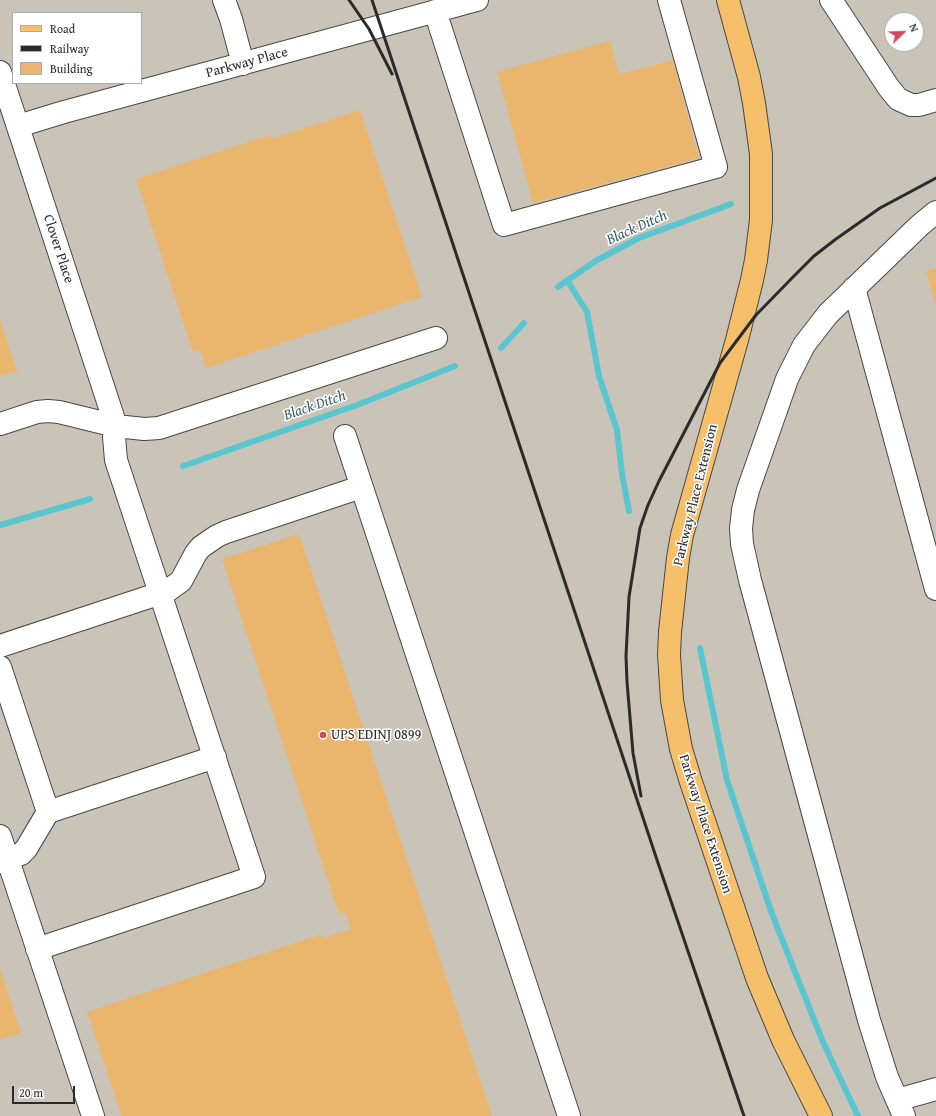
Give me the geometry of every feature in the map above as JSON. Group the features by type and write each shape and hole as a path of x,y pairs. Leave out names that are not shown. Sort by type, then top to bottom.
{"main road":[{"name":"Parkway Place Extension","path":"728,0 749,77 754,103 762,184 761,220 752,280 737,340 682,535 670,632 669,655 672,700 681,748 698,807 757,978 783,1040 821,1116"}],"street":[{"path":"224,0 231,19 243,64"},
{"name":"Parkway Place","path":"18,126 59,113 477,0"},
{"path":"435,11 504,225 716,167 669,0"},
{"path":"831,0 889,88 898,99 912,105 919,105 936,100"},
{"name":"Clover Place","path":"0,72 116,426"},
{"path":"936,212 919,226 828,314 804,345 794,362 787,379 748,490 743,510 741,528 742,544 750,580 867,1012 887,1077 901,1108 936,1089"},
{"path":"854,288 936,589"},
{"path":"0,424 37,412 48,411 59,412 116,426 148,429 166,427 436,338"},
{"path":"37,949 254,877 116,460 114,437 116,426"},
{"path":"345,436 569,1116"},
{"path":"0,646 167,591 181,581 196,553 208,541 217,536 361,487"},
{"path":"0,667 48,812"},
{"path":"4,861 21,854 26,849 48,812 215,757"},
{"path":"0,836 4,861 37,949 93,1116"}],"shaded area":[{"path":"0,0 936,0 936,1116 0,1116"}],"building":[{"path":"610,41 619,74 673,60 699,158 533,203 497,72"},
{"path":"360,110 422,297 206,368 200,350 193,352 136,179 270,135 271,139"},
{"path":"936,268 936,306 926,271"},
{"path":"0,320 17,371 0,376"},
{"name":"UPS EDINJ 0899","path":"299,534 492,1116 122,1116 87,1012 322,934 323,938 351,929 345,912 339,914 222,559"},
{"path":"0,969 21,1033 1,1039 0,1035"}],"waterway":[{"name":"Black Ditch","path":"558,287 597,260 639,238 731,204"},
{"path":"567,280 587,312 599,376 617,430 622,474 629,511"},
{"name":"Black Ditch","path":"501,348 524,323"},
{"name":"Black Ditch","path":"183,466 357,405 455,366"},
{"name":"Black Ditch","path":"0,525 90,499"},
{"path":"700,648 727,780 772,914 823,1042 858,1116"}],"railway":[{"path":"349,0 369,29 392,74"},
{"path":"372,0 657,860 744,1116"},
{"path":"641,796 633,753 627,682 626,656 629,597 640,528 648,505 659,481 720,363 756,315 814,256 836,239 880,208 936,178"}],"place":[{"name":"UPS EDINJ 0899","path":"323,735"}]}
